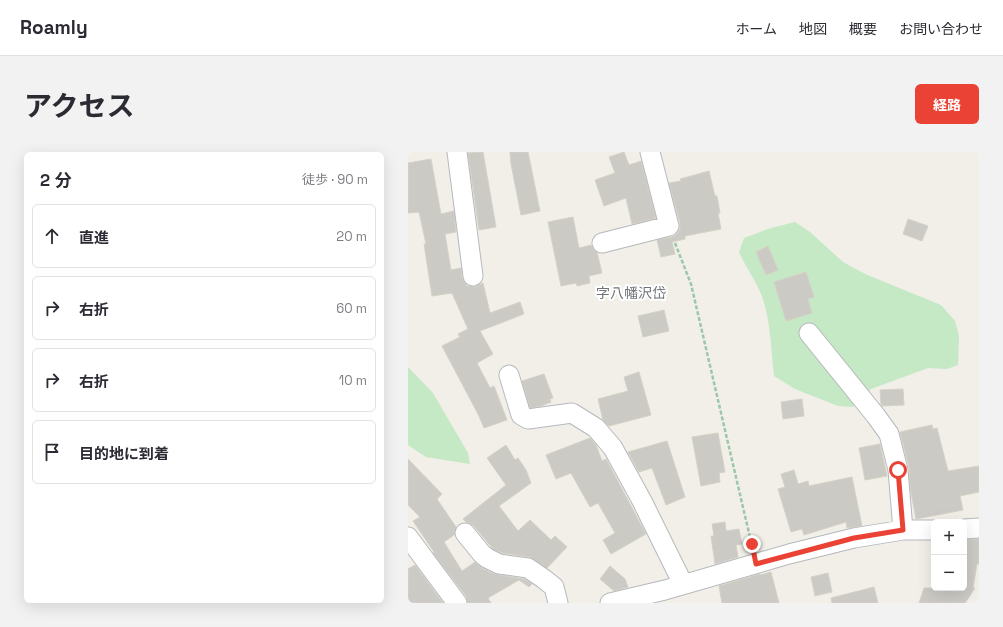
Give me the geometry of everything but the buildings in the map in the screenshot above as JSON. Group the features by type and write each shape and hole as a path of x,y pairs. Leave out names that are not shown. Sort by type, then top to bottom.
{"street":[{"path":"456,152 473,276"},
{"path":"602,243 669,226 650,152"},
{"path":"809,333 889,434 898,470 903,530"},
{"path":"509,374 521,414 528,419 572,412 596,428 609,443 642,501 683,584"},
{"path":"967,529 979,528"},
{"path":"610,603 854,538 903,530 931,530"},
{"path":"465,533 487,558 499,564 528,568 544,579 554,587 558,603"},
{"path":"408,537 457,603"}],"path":[{"path":"669,226 690,284 756,564"}],"green space":[{"path":"795,222 810,232 843,262 865,274 941,305 955,321 959,336 958,365 947,369 928,368 871,389 853,407 838,406 795,389 774,376 766,308 758,287 739,252 744,238 771,228"},
{"path":"408,367 433,393 468,453 470,464 426,457 408,445"}],"district":[{"name":"字八幡沢岱","path":"631,293"}],"route":[{"path":"752,544 756,564 789,554 854,538 903,530 898,470"}]}
